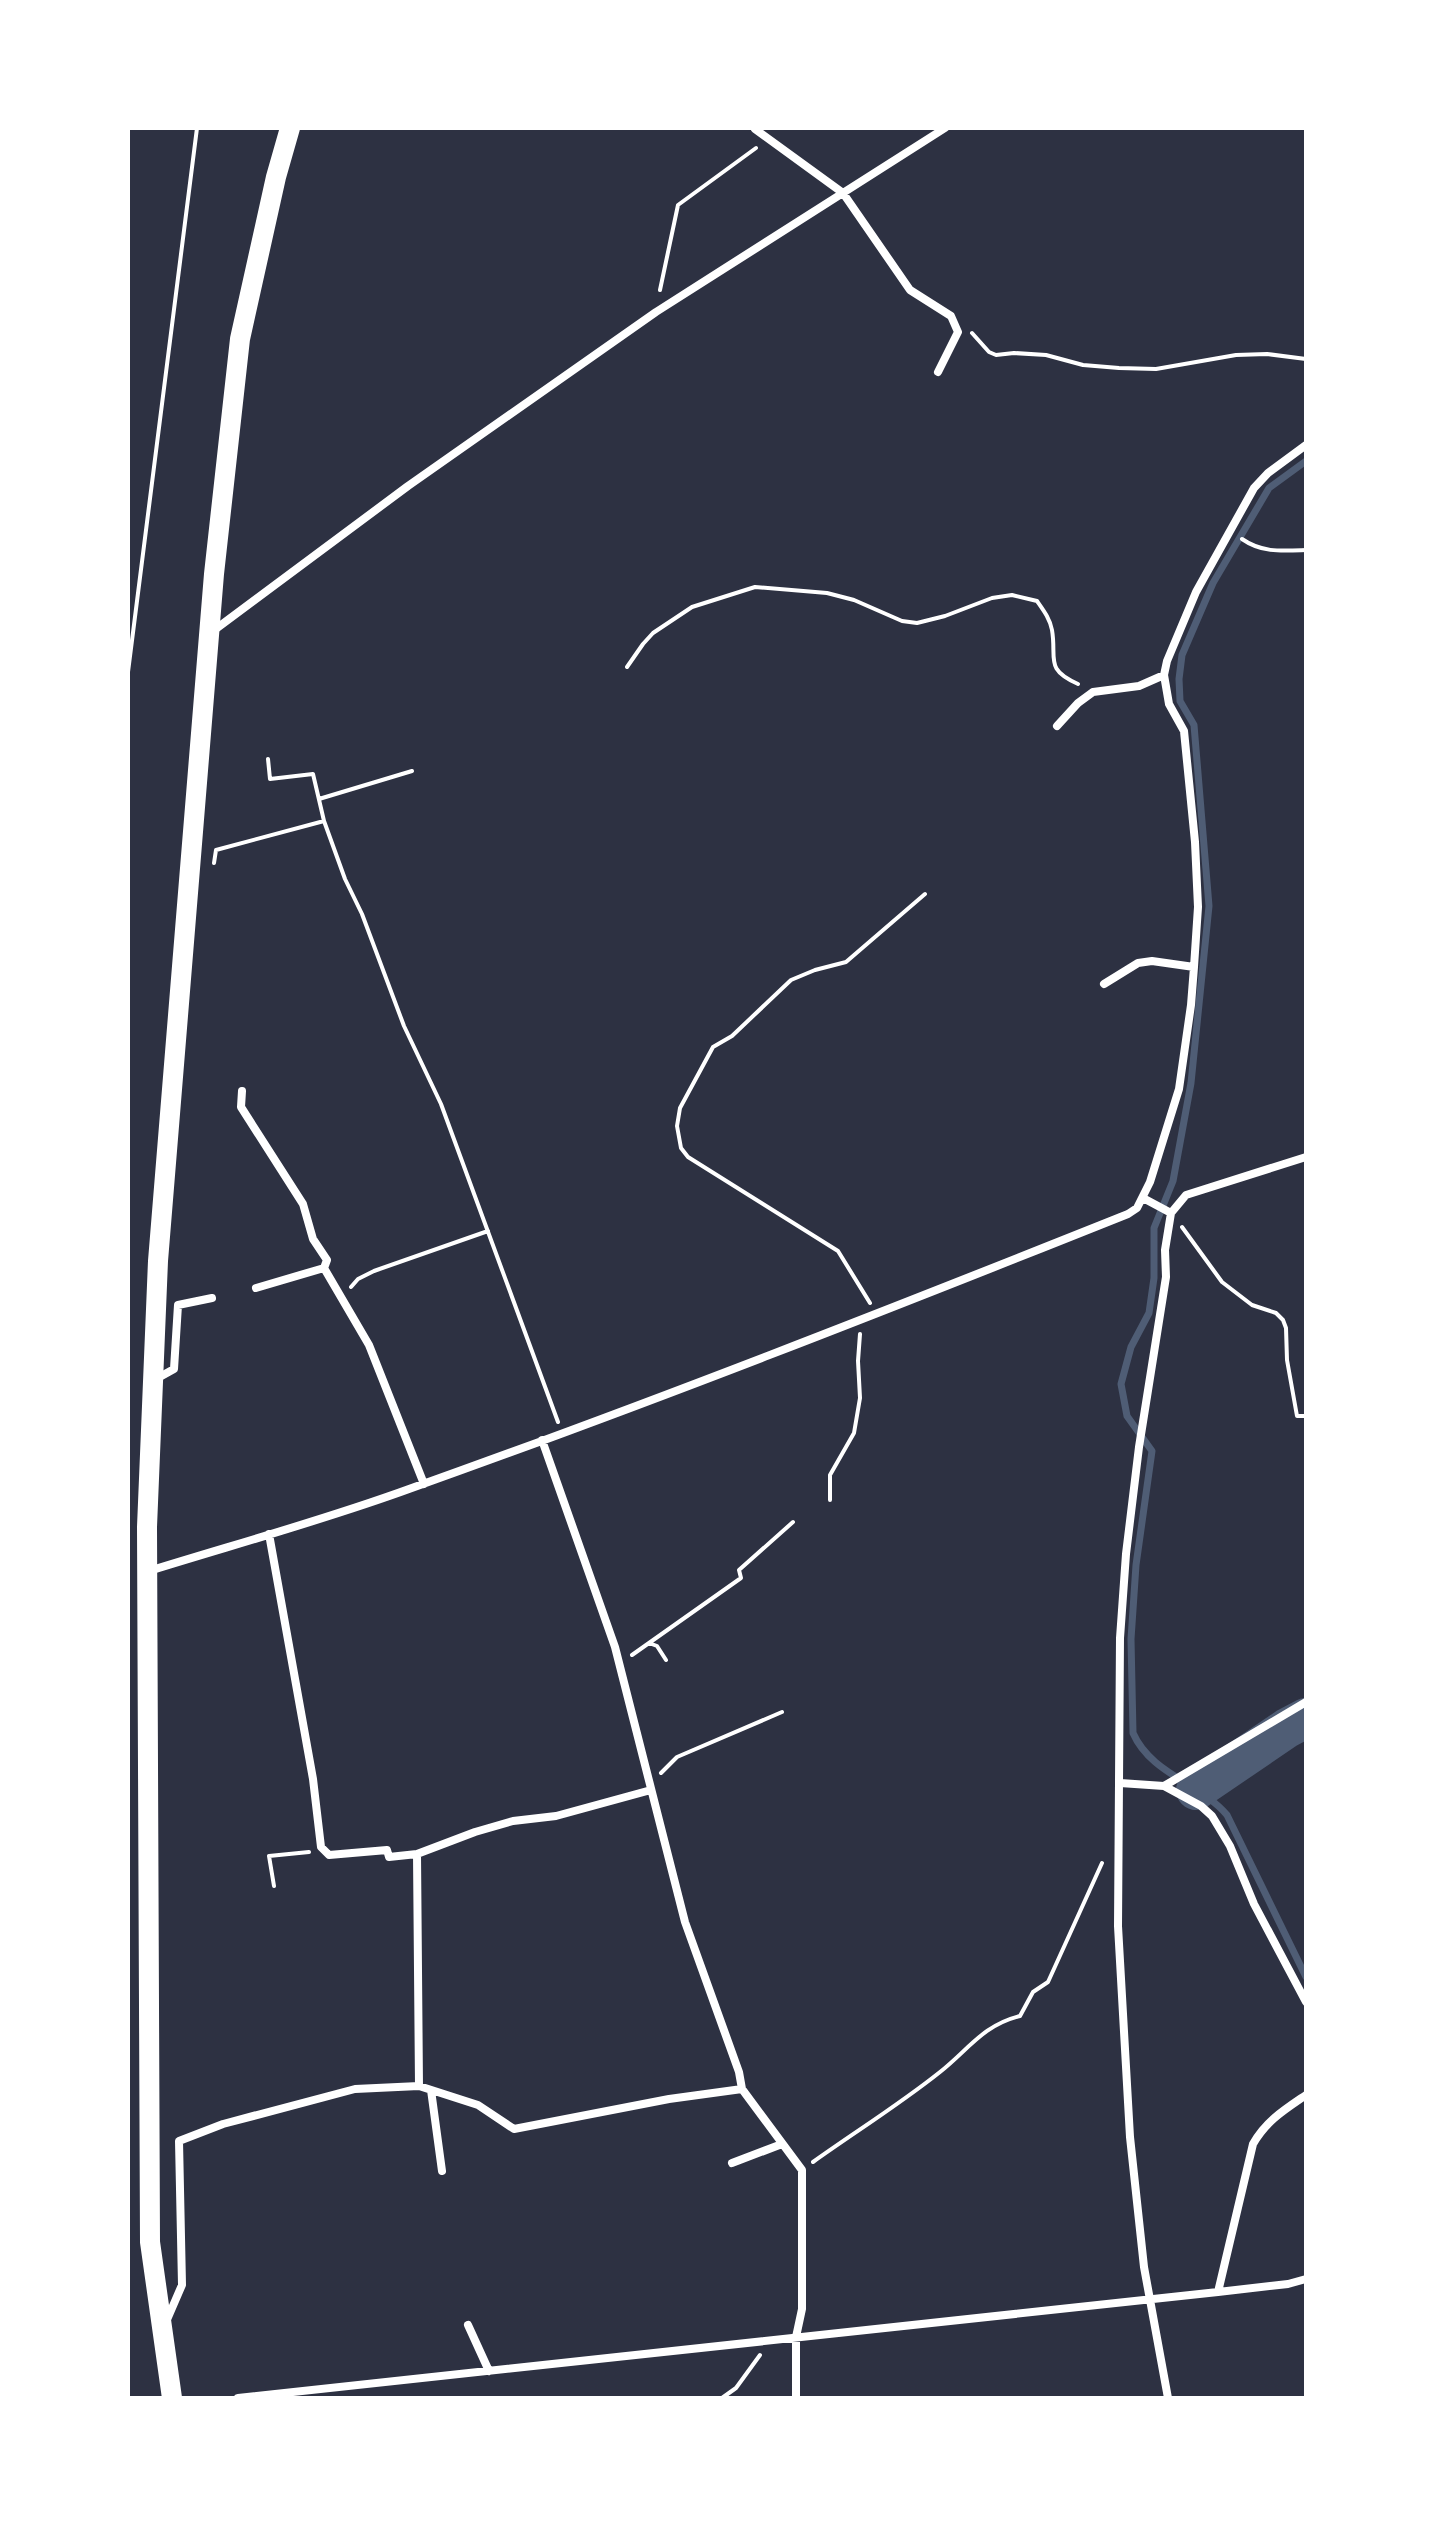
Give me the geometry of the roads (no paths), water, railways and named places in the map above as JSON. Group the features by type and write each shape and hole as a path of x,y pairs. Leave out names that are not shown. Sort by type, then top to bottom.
{"highway":[{"path":"172,2398 150,2242 148,1571 158,1261 209,634 240,339 290,128"}],"street":[{"path":"209,634 408,486 656,312 945,128"},
{"path":"755,129 843,193 910,290 951,316 958,332 938,372"},
{"path":"148,1571 424,1484 770,1357 1137,1208 1144,1198 1179,1089 1191,1005 1198,907 1184,731 1169,704 1164,675 1167,661 1196,592 1261,480 1306,445"},
{"path":"1057,726 1093,692 1139,686 1164,675"},
{"path":"1104,984 1138,963 1152,961 1194,967"},
{"path":"242,1091 241,1107 303,1204 313,1239 327,1260 324,1268"},
{"path":"1168,2398 1150,2299 1130,2137 1118,1926 1120,1638 1126,1554 1139,1447 1166,1277 1165,1250 1170,1212 1186,1195 1306,1157"},
{"path":"1144,1198 1170,1212"},
{"path":"256,1288 324,1268"},
{"path":"324,1268 369,1345 424,1484"},
{"path":"153,1381 174,1369 178,1305 212,1298"},
{"path":"542,1440 619,1663 685,1922 739,2072 742,2089 802,2170 802,2309 796,2337 796,2398"},
{"path":"269,1534 313,1779 321,1847 329,1855 387,1850 389,1857 417,1854 513,1821 556,1816 651,1790"},
{"path":"1164,1786 1306,1702"},
{"path":"1120,1783 1164,1786 1201,1806 1222,1829 1254,1904 1306,2002"},
{"path":"417,1854 419,2086"},
{"path":"162,2330 182,2285 179,2141 223,2124 355,2089 419,2086 478,2105 514,2129 669,2099 742,2089"},
{"path":"431,2090 442,2171"},
{"path":"1218,2292 1253,2144 1273,2117 1306,2095"},
{"path":"732,2163 782,2144"},
{"path":"238,2398 1218,2292 1306,2279"},
{"path":"468,2325 489,2371"}],"waterway":[{"path":"1306,461 1269,488 1213,583 1182,655 1180,701 1194,725 1209,906 1191,1083 1173,1181 1154,1228 1154,1278 1149,1313 1131,1347 1121,1384 1127,1416 1152,1451 1136,1565 1131,1639 1133,1733 1151,1759 1203,1794 1227,1815 1306,1977"},
{"path":"1196,1790 1306,1718"}]}
